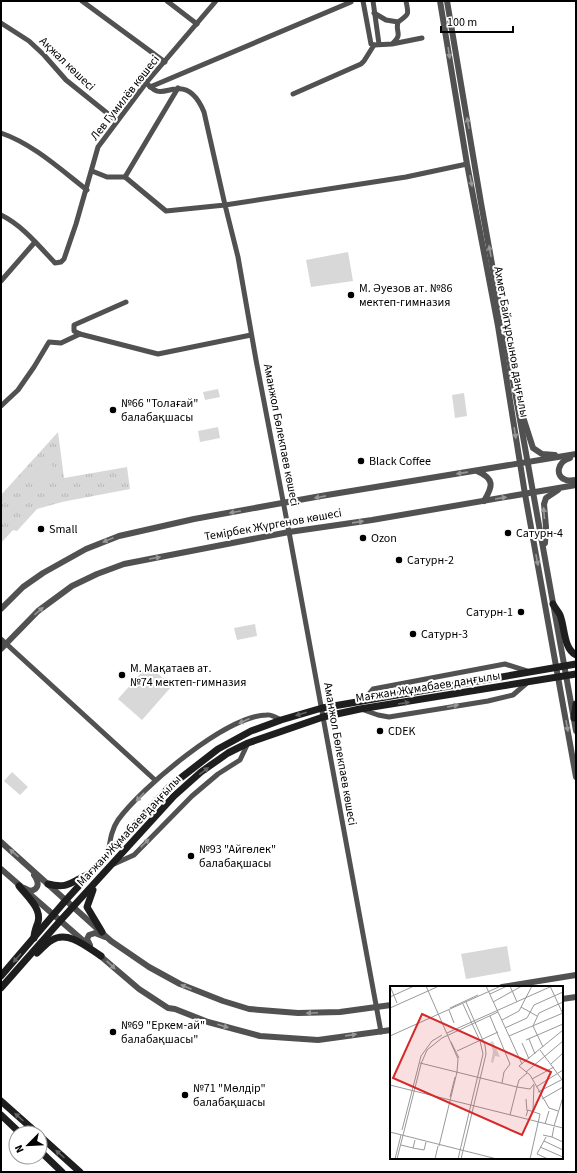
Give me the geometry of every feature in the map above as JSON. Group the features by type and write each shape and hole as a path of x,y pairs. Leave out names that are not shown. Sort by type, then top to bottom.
{"main road":[{"path":"553,604 560,615 568,647 572,653 576,655"},
{"name":"Мағжан Жұмабаев даңғылы","path":"1,976 66,900 167,789 218,749 251,731 281,720 322,708 576,664"},
{"name":"Мағжан Жұмабаев даңғылы","path":"1,988 174,796 201,772 228,753 248,743 323,717 360,709 576,674"},
{"path":"574,718 576,704"},
{"path":"102,932 86,907 94,887 106,871"},
{"path":"48,884 62,887 69,885 92,872"},
{"path":"19,885 37,908 39,915 34,939"},
{"path":"16,971 52,940 61,937 77,941 101,956"},
{"path":"1,1101 27,1125"},
{"path":"1,1115 12,1125"},
{"path":"48,1143 80,1172"},
{"path":"48,1159 62,1172"}],"street":[{"path":"82,1 165,62"},
{"path":"167,1 197,24"},
{"name":"Лев Гумилёв көшесі","path":"35,242 55,263 61,262 64,259 87,190 98,147 117,121 216,1"},
{"path":"363,1 370,41 376,44 392,44 422,38"},
{"path":"293,94 364,61 376,44 373,1"},
{"path":"374,13 386,20 398,22 407,16 406,1"},
{"name":"Ахмет Байтұрсынов даңғылы","path":"440,1 467,164 517,400 534,493 553,604 562,676 560,687 576,777"},
{"name":"Ахмет Байтұрсынов даңғылы","path":"447,1 481,203 525,494 561,667"},
{"path":"178,88 159,92 155,91 148,85 351,2"},
{"path":"392,44 399,35 397,25 398,22"},
{"name":"Ақжал көшесі","path":"1,24 29,41 44,55 66,80 117,121"},
{"path":"125,177 178,88"},
{"name":"Аманжол Бөлекпаев көшесі","path":"178,88 191,93 200,103 204,112 238,257 251,335 290,532 342,825 363,927 381,1032"},
{"path":"1,132 12,136 39,153 87,190"},
{"path":"92,171 107,177 125,177 166,211 226,205 423,174 467,164"},
{"path":"1,215 9,219 35,242 1,281"},
{"path":"126,302 74,325 74,331 80,334 158,354 251,335"},
{"path":"1,406 18,390 49,342 61,343 80,334"},
{"path":"517,400 533,448 542,454 562,456"},
{"name":"Темірбек Жүргенов көшесі","path":"1,609 22,587 43,573 86,549 119,536 194,519 372,487 576,454"},
{"path":"576,457 566,459 561,463 559,468 561,476 566,480 576,480"},
{"path":"477,471 489,478 491,483 491,488 484,501"},
{"name":"Темірбек Жүргенов көшесі","path":"1,649 3,641 38,611 72,586 97,574 130,562 290,532 372,520 576,485"},
{"path":"544,555 546,527 544,504 546,498 560,488"},
{"path":"3,641 156,780"},
{"path":"362,702 373,689 505,664 531,672"},
{"name":"Ахмет Байтұрсынов даңғылы","path":"562,676 568,686 576,731"},
{"path":"360,709 389,717 488,701 513,695 529,681"},
{"path":"107,856 111,835 118,820 156,780 188,753 233,726 251,718 268,714 281,720"},
{"path":"113,864 134,854 192,796 218,774 240,760 248,743"},
{"path":"1,842 112,941"},
{"path":"19,885 30,891 36,889 38,885 36,876 25,864"},
{"path":"1,869 139,989 168,1008 175,1009 208,1022 260,1036 318,1040 390,1030"},
{"path":"92,948 87,942 89,934 100,934 149,967 180,984 223,1001 249,1009 298,1013 340,1012 390,1005"},
{"path":"508,986 576,975"},
{"path":"563,999 576,996"}],"green space":[{"path":"348,252 353,281 311,287 306,260"},
{"path":"218,389 220,397 205,400 203,392"},
{"path":"464,393 467,416 455,418 452,395"},
{"path":"218,427 220,438 200,442 198,431"},
{"path":"58,432 64,478 127,467 130,489 62,502 37,509 17,531 13,530 1,543 1,495"},
{"path":"46,461 55,468 42,484 33,475"},
{"path":"255,624 257,636 237,640 234,628"},
{"path":"148,665 172,686 142,720 118,699"},
{"path":"12,772 28,787 20,795 4,781"},
{"path":"507,946 511,971 466,979 461,954"}],"place":[{"name":"М. Әуезов ат. №86 мектеп-гимназия","path":"351,295"},
{"name":"№66 \"Толағай\" балабақшасы","path":"113,410"},
{"name":"Black Coffee","path":"361,461"},
{"name":"Small","path":"41,529"},
{"name":"Сатурн-4","path":"508,533"},
{"name":"Ozon","path":"363,538"},
{"name":"Сатурн-2","path":"399,560"},
{"name":"Сатурн-1","path":"521,612"},
{"name":"Сатурн-3","path":"413,634"},
{"name":"М. Мақатаев ат. №74 мектеп-гимназия","path":"122,675"},
{"name":"CDEK","path":"380,731"},
{"name":"№93 \"Айгөлек\" балабақшасы","path":"191,856"},
{"name":"№69 \"Еркем-ай\" балабақшасы\"","path":"113,1032"},
{"name":"№71 \"Мөлдір\" балабақшасы","path":"185,1095"}]}
